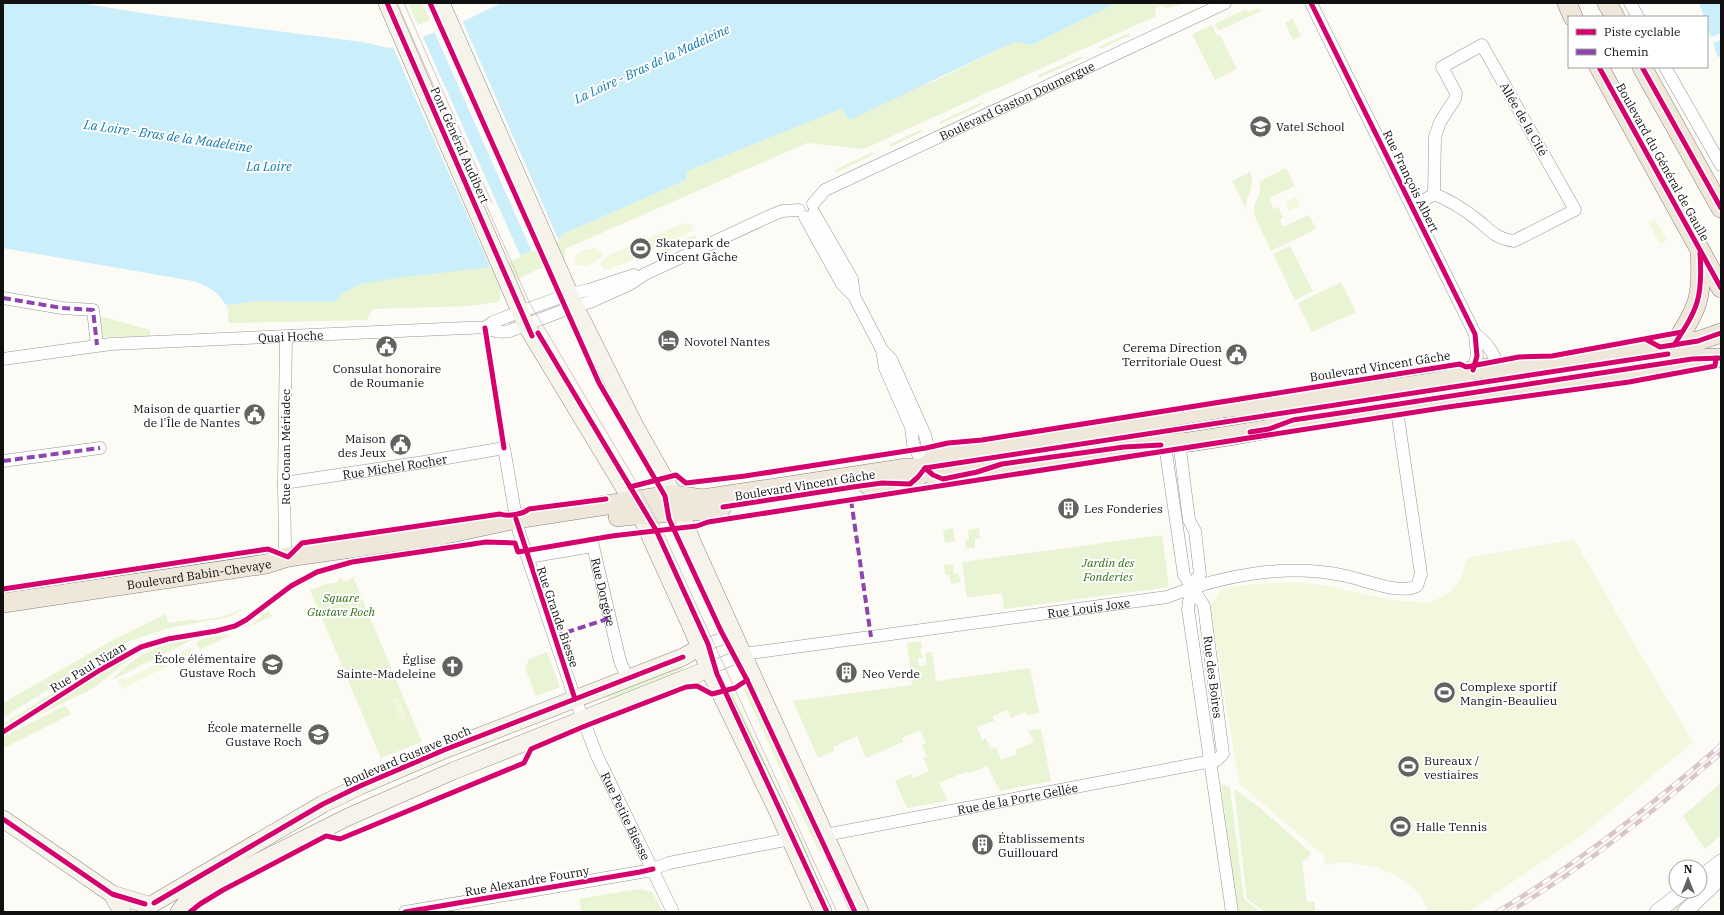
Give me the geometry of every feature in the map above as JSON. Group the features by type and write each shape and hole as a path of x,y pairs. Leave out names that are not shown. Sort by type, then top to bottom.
{"main road":[{"name":"Pont Général Audibert","path":"387,3 524,319 636,508 709,669 823,912"},
{"path":"441,3 572,300 636,428 674,495 693,544 860,912"},
{"path":"1567,3 1573,16"},
{"path":"1607,3 1614,16"},
{"name":"Boulevard du Général de Gaulle","path":"1600,68 1721,288"},
{"path":"1643,68 1719,199"},
{"path":"1674,345 1689,323 1697,307 1700,283 1699,249"},
{"name":"Boulevard Vincent Gâche","path":"636,508 674,495 703,499 907,468 925,468 933,475 943,478 978,472 1002,464 1124,447 1173,444 1247,433 1269,429 1293,420 1395,396 1450,379 1473,370 1520,364 1555,364 1698,341 1721,333"},
{"name":"Boulevard Vincent Gâche","path":"636,508 668,512 706,510 882,483 910,484 918,477 939,452 991,449 1074,437 1118,429 1163,418 1261,404 1395,396 1678,361 1721,358"},
{"name":"Boulevard Babin-Chevaye","path":"3,602 266,564 288,557 636,508"},
{"name":"Boulevard Gustave Roch","path":"144,907 323,804 360,786 463,743 683,657 700,647"},
{"path":"180,912 188,900 200,891 261,859 348,817 472,764 709,669"},
{"path":"463,743 472,764"},
{"path":"3,818 112,894 144,907 164,906 171,912"},
{"path":"112,894 122,912"}],"street":[{"name":"Boulevard Gaston Doumergue","path":"808,211 825,190 831,187 1225,3"},
{"name":"Rue François Albert","path":"1311,3 1476,334 1477,356 1473,370"},
{"path":"1630,3 1637,16"},
{"name":"Allée de la Cité","path":"1482,45 1575,210 1514,241 1502,240 1491,233 1459,206 1434,194 1435,137 1440,122 1455,99 1456,93 1442,66 1482,45"},
{"path":"1666,68 1721,165"},
{"path":"1413,207 1434,194"},
{"path":"524,319 572,300 594,300 630,284 645,274 777,213 794,209 808,211 852,279 854,296 882,350 891,359 925,435 927,443 925,468"},
{"path":"3,298 62,308 93,310 97,345"},
{"name":"Quai Hoche","path":"3,360 97,345 180,340 485,328 493,322 524,319"},
{"name":"Rue François Albert","path":"1476,334 1485,340 1499,367"},
{"name":"Rue Conan Mériadec","path":"286,337 284,483 285,547 288,557"},
{"name":"Rue Louis Joxe","path":"709,669 743,654 1167,597 1191,587 1223,578 1296,571 1346,576 1402,589 1412,589 1417,586 1420,574 1395,396"},
{"name":"Rue des Boires","path":"1163,418 1173,444 1189,520 1195,531 1200,574 1191,587"},
{"name":"Rue des Boires","path":"1173,444 1177,527 1184,575 1204,606 1223,754 1217,760 1210,761"},
{"path":"3,460 100,448"},
{"name":"Rue Michel Rocher","path":"284,483 408,465 504,448"},
{"name":"Rue Grande Biesse","path":"504,448 518,525 575,699"},
{"path":"1177,527 1189,520"},
{"name":"Rue Dorgère","path":"528,557 593,546 620,661 628,679"},
{"path":"700,647 734,634"},
{"path":"575,699 583,719"},
{"name":"Rue Petite Biesse","path":"583,719 597,756 673,912"},
{"path":"1210,761 1232,912"},
{"name":"Rue de la Porte Gellée","path":"825,835 1210,761"},
{"path":"653,869 670,863 790,839"},
{"path":"1708,872 1721,862"},
{"name":"Rue Alexandre Fourny","path":"405,912 653,869"},
{"path":"1685,912 1721,877"},
{"path":"1657,912 1674,899"}],"green space":[{"path":"408,3 422,3 430,20 418,25"},
{"path":"1117,3 1184,3 1166,8 1162,5 1155,9 1156,16 864,149 807,143 565,249 565,257 528,274 500,290 500,300 497,302 470,306 372,309 367,320 229,323 227,305 261,301 334,302 342,294 360,284 558,240 563,234 686,180 687,171 841,109 933,82 1003,47 1017,42 1031,45"},
{"path":"1259,8 1261,11 1218,31 1215,24 1246,9 1248,12"},
{"path":"1293,19 1301,36 1293,40 1285,23"},
{"path":"1212,25 1217,36 1220,35 1237,69 1215,80 1192,34"},
{"path":"1129,33 1130,35 1100,49 1099,47"},
{"path":"1082,56 1083,58 1039,78 1038,75"},
{"path":"982,102 983,104 940,124 939,122"},
{"path":"922,129 923,131 891,147 890,144"},
{"path":"873,152 874,154 837,172 835,170"},
{"path":"1286,168 1295,186 1269,198 1274,209 1278,207 1283,218 1280,220 1283,227 1309,215 1316,229 1271,251 1254,214 1254,206 1260,192 1260,181"},
{"path":"1250,172 1252,181 1246,209 1232,181"},
{"path":"1296,197 1301,206 1289,211 1285,202"},
{"path":"764,212 646,267 646,266"},
{"path":"1655,219 1667,240 1660,244 1648,222"},
{"name":"Skatepark de Vincent Gâche","path":"684,223 684,225 690,224 694,230 626,263 605,270 600,263 607,256"},
{"path":"695,235 696,238 663,253 662,250"},
{"path":"1290,246 1313,291 1295,300 1273,254"},
{"path":"596,248 603,254 598,260 582,266 574,264 578,253"},
{"path":"1341,282 1356,312 1312,332 1298,303"},
{"path":"100,316 150,330 150,336 102,337"},
{"path":"953,528 955,541 945,543 943,530"},
{"path":"979,528 980,538 975,539 975,548 966,549 965,540 969,539 968,530"},
{"name":"Jardin des Fonderies","path":"1162,535 1169,587 1004,609 1002,593 967,598 962,562"},
{"name":"Complexe sportif Mangin-Beaulieu","path":"1573,540 1578,546 1693,742 1581,836 1468,912 1429,912 1419,893 1399,877 1377,867 1345,862 1325,865 1324,856 1239,783 1210,606 1222,589 1253,584 1293,582 1323,585 1392,600 1430,603 1449,593 1461,579 1467,558"},
{"path":"953,564 954,574 959,573 960,582 951,584 949,575 945,575 944,565"},
{"name":"Square Gustave Roch","path":"340,577 345,581 351,580 350,578 353,577 354,579 422,742 381,758 310,590 326,584 339,582 338,580"},
{"path":"245,608 229,617 169,628 132,640 98,658 3,718 3,703 113,640 166,614 168,623 195,619 195,621 222,617"},
{"path":"269,610 272,616 241,630 256,621"},
{"path":"232,634 200,650 196,642 205,638"},
{"path":"194,639 112,680 130,663 149,651 181,641"},
{"path":"150,640 120,655 3,727 3,724 109,658"},
{"path":"921,641 922,648 920,649 923,658 918,658 919,666 927,665 925,653 932,652 936,681 1030,668 1039,713 1027,715 1025,712 1011,718 1008,710 993,716 994,721 977,727 982,740 986,738 991,750 996,747 1001,760 1017,754 1016,750 1034,742 1028,730 1041,729 1051,781 1000,791 987,766 969,774 968,771 939,783 948,801 907,808 895,781 911,774 913,778 929,771 923,758 927,757 922,745 926,743 920,730 902,738 903,742 866,758 857,736 833,747 834,751 818,758 793,701 912,685 907,643"},
{"path":"191,647 194,653 122,689 118,680 124,678 125,680"},
{"path":"142,650 102,682 88,691 20,724 119,662"},
{"path":"547,652 560,687 536,696 525,668 529,659"},
{"path":"680,663 685,673 611,703 605,692"},
{"path":"748,687 823,850 819,852 743,688"},
{"path":"733,693 810,857 806,859 729,695"},
{"path":"398,697 407,720 402,722 392,699"},
{"path":"64,706 71,714 4,748 3,737"},
{"path":"1721,783 1721,835 1705,849 1683,816"},
{"path":"1221,784 1230,787 1244,899 1260,912 1238,912 1236,908"},
{"path":"1234,789 1260,808 1311,853 1308,859 1302,861 1307,902 1315,901 1315,912 1265,912 1247,899"},
{"path":"638,889 652,892 663,912 582,912 579,899"},
{"path":"1680,899 1690,899 1678,912 1673,912 1669,908"}],"water":[{"name":"La Loire","path":"3,3 80,3 155,15 362,42 389,48 399,46 464,21 501,3 1117,3 1031,45 1017,42 1003,47 850,120 841,109 687,171 686,180 563,234 558,240 492,267 396,278 360,284 342,294 334,302 261,301 227,305 219,295 211,289 193,281 3,248"},
{"path":"1699,3 1721,3 1721,33 1711,37 1708,29 1708,16 1704,16"},
{"path":"1721,40 1721,56 1718,57 1713,43"}],"pier":[{"path":"462,20 559,241 532,252 434,31"},
{"path":"422,35 521,257 493,269 491,269 392,45"}],"tram line":[{"path":"397,3 529,302 635,480 662,530 837,912"},
{"path":"404,3 492,203"}],"railway":[{"path":"1497,912 1527,894 1585,854 1668,790 1721,745"},
{"path":"1509,912 1565,876 1619,837 1671,796 1721,753"}],"marked path":[{"path":"3,298 62,308 93,310 97,345"},
{"path":"3,461 100,448"},
{"path":"851,500 871,637"},
{"path":"555,636 610,618"}],"cycle path":[{"path":"387,3 532,336"},
{"path":"430,3 599,383 665,496 669,519 721,631 747,680 855,912"},
{"path":"1311,3 1475,334 1477,356 1473,370"},
{"path":"1600,68 1721,288"},
{"path":"1643,68 1721,208"},
{"path":"1674,345 1689,321 1697,302 1701,281 1700,253"},
{"path":"485,328 504,448"},
{"path":"630,487 676,475 686,483 745,476 1460,364 1466,367 1519,357 1552,356 1682,332"},
{"path":"538,333 656,530 708,644 717,674 827,912"},
{"path":"1647,340 1660,347 1698,341 1721,333"},
{"path":"925,468 1668,354"},
{"name":"Rue Paul Nizan","path":"3,732 100,670 141,647 168,639 216,631 235,626 246,620 291,586 317,572 352,562 486,542 515,543 518,552 612,536 697,526 708,522 1448,407 1629,382 1715,366 1716,358"},
{"path":"1250,432 1269,429 1293,420 1692,359 1721,358"},
{"path":"723,507 882,483 910,484 925,468 933,475 943,479 977,472 1002,464 1124,447 1161,445"},
{"path":"3,589 268,549 288,557 302,543 500,514 515,514 529,509 606,499"},
{"path":"516,519 575,699"},
{"path":"154,903 323,804 360,786 444,750 683,657"},
{"path":"190,912 223,890 326,836 340,839 524,763 531,749 585,726 686,687 697,686 712,694 735,688 747,680"},
{"path":"3,819 112,894 145,904"},
{"path":"405,912 653,869"}],"place":[{"name":"Vatel School","path":"1261,126"},
{"name":"Skatepark de Vincent Gâche","path":"640,249"},
{"name":"Novotel Nantes","path":"669,341"},
{"name":"Consulat honoraire de Roumanie","path":"387,347"},
{"name":"Cerema Direction Territoriale Ouest","path":"1237,354"},
{"name":"Maison de quartier de l'Île de Nantes","path":"255,415"},
{"name":"Maison des Jeux","path":"401,445"},
{"name":"Les Fonderies","path":"1068,508"},
{"name":"École élémentaire Gustave Roch","path":"272,665"},
{"name":"Église Sainte-Madeleine","path":"452,666"},
{"name":"Neo Verde","path":"846,673"},
{"name":"Complexe sportif Mangin-Beaulieu","path":"1444,693"},
{"name":"École maternelle Gustave Roch","path":"318,734"},
{"name":"Bureaux / vestiaires","path":"1409,767"},
{"name":"Halle Tennis","path":"1401,826"},
{"name":"Établissements Guillouard","path":"983,845"}],"water label":[{"name":"La Loire - Bras de la Madeleine","path":"652,64"},
{"name":"La Loire - Bras de la Madeleine","path":"168,136"}]}
